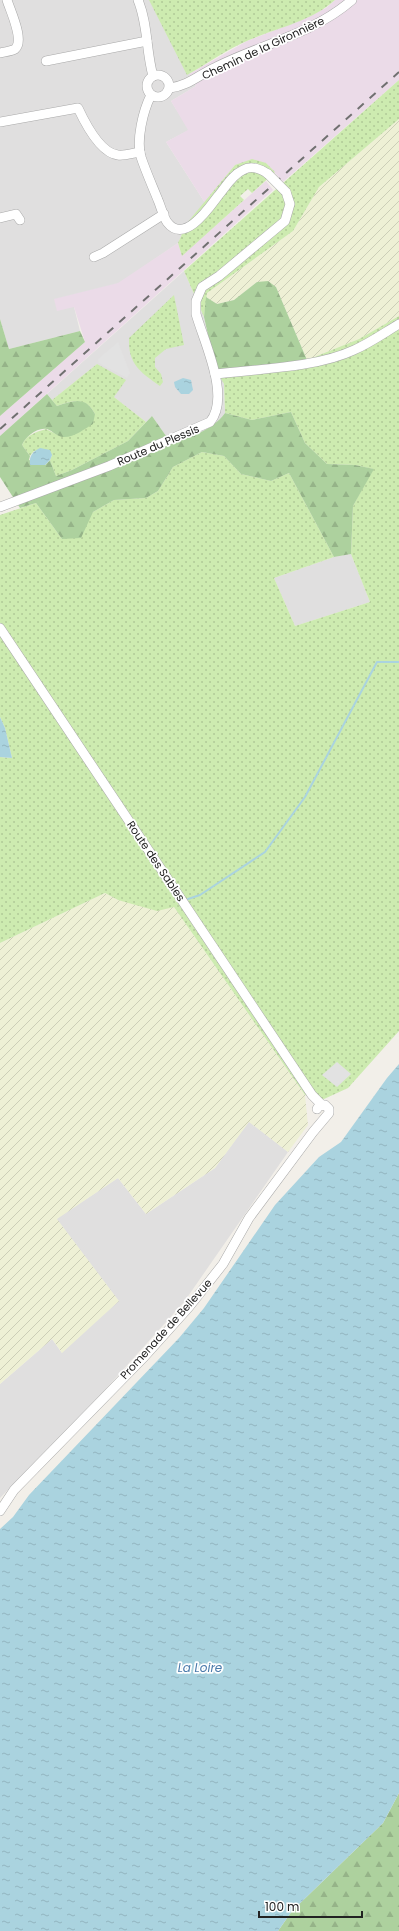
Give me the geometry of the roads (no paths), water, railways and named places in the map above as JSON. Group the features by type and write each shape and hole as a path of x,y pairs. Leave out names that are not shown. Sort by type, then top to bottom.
{"street":[{"path":"0,53 15,49 20,38 7,0"},
{"path":"138,0 144,18 153,76"},
{"name":"Chemin de la Gironnière","path":"170,88 181,87 216,67 316,26 352,0"},
{"path":"46,61 147,41"},
{"path":"158,75 166,77 170,84 170,88 161,98 151,95 147,87 147,83 153,76 158,75"},
{"path":"94,257 103,253 164,214 147,175 140,152 142,119 151,95"},
{"path":"0,122 78,108 95,138 104,148 117,155 140,152"},
{"name":"Route du Plessis","path":"0,507 109,466 210,422 215,416 218,404 218,388 196,314 195,308 198,294 202,288 219,276 285,221 290,204 286,192 268,174 254,168 242,170 235,175 203,215 193,225 185,229 173,228 164,214"},
{"path":"0,218 16,214 20,220"},
{"path":"215,374 296,364 331,357 353,351 399,324"},
{"name":"Route des Sables","path":"0,628 312,1095 320,1111"},
{"name":"Promenade de Bellevue","path":"0,1511 14,1490 145,1356 198,1296 223,1264 249,1218 312,1132 320,1111"}],"water":[{"path":"183,378 191,380 193,390 189,394 181,394 175,387 174,382"},
{"path":"40,448 50,450 52,455 50,460 45,465 30,465 32,455"},
{"path":"0,717 5,728 12,758 0,757"},
{"name":"La Loire","path":"399,1064 399,1793 383,1823 292,1911 278,1931 0,1931 0,1529 13,1517 29,1495 179,1338 204,1308 275,1205 319,1157 341,1142 387,1078"}],"waterway":[{"path":"188,899 200,895 265,852 305,797 377,662 399,662"}],"railway":[{"path":"0,429 399,72"}]}
